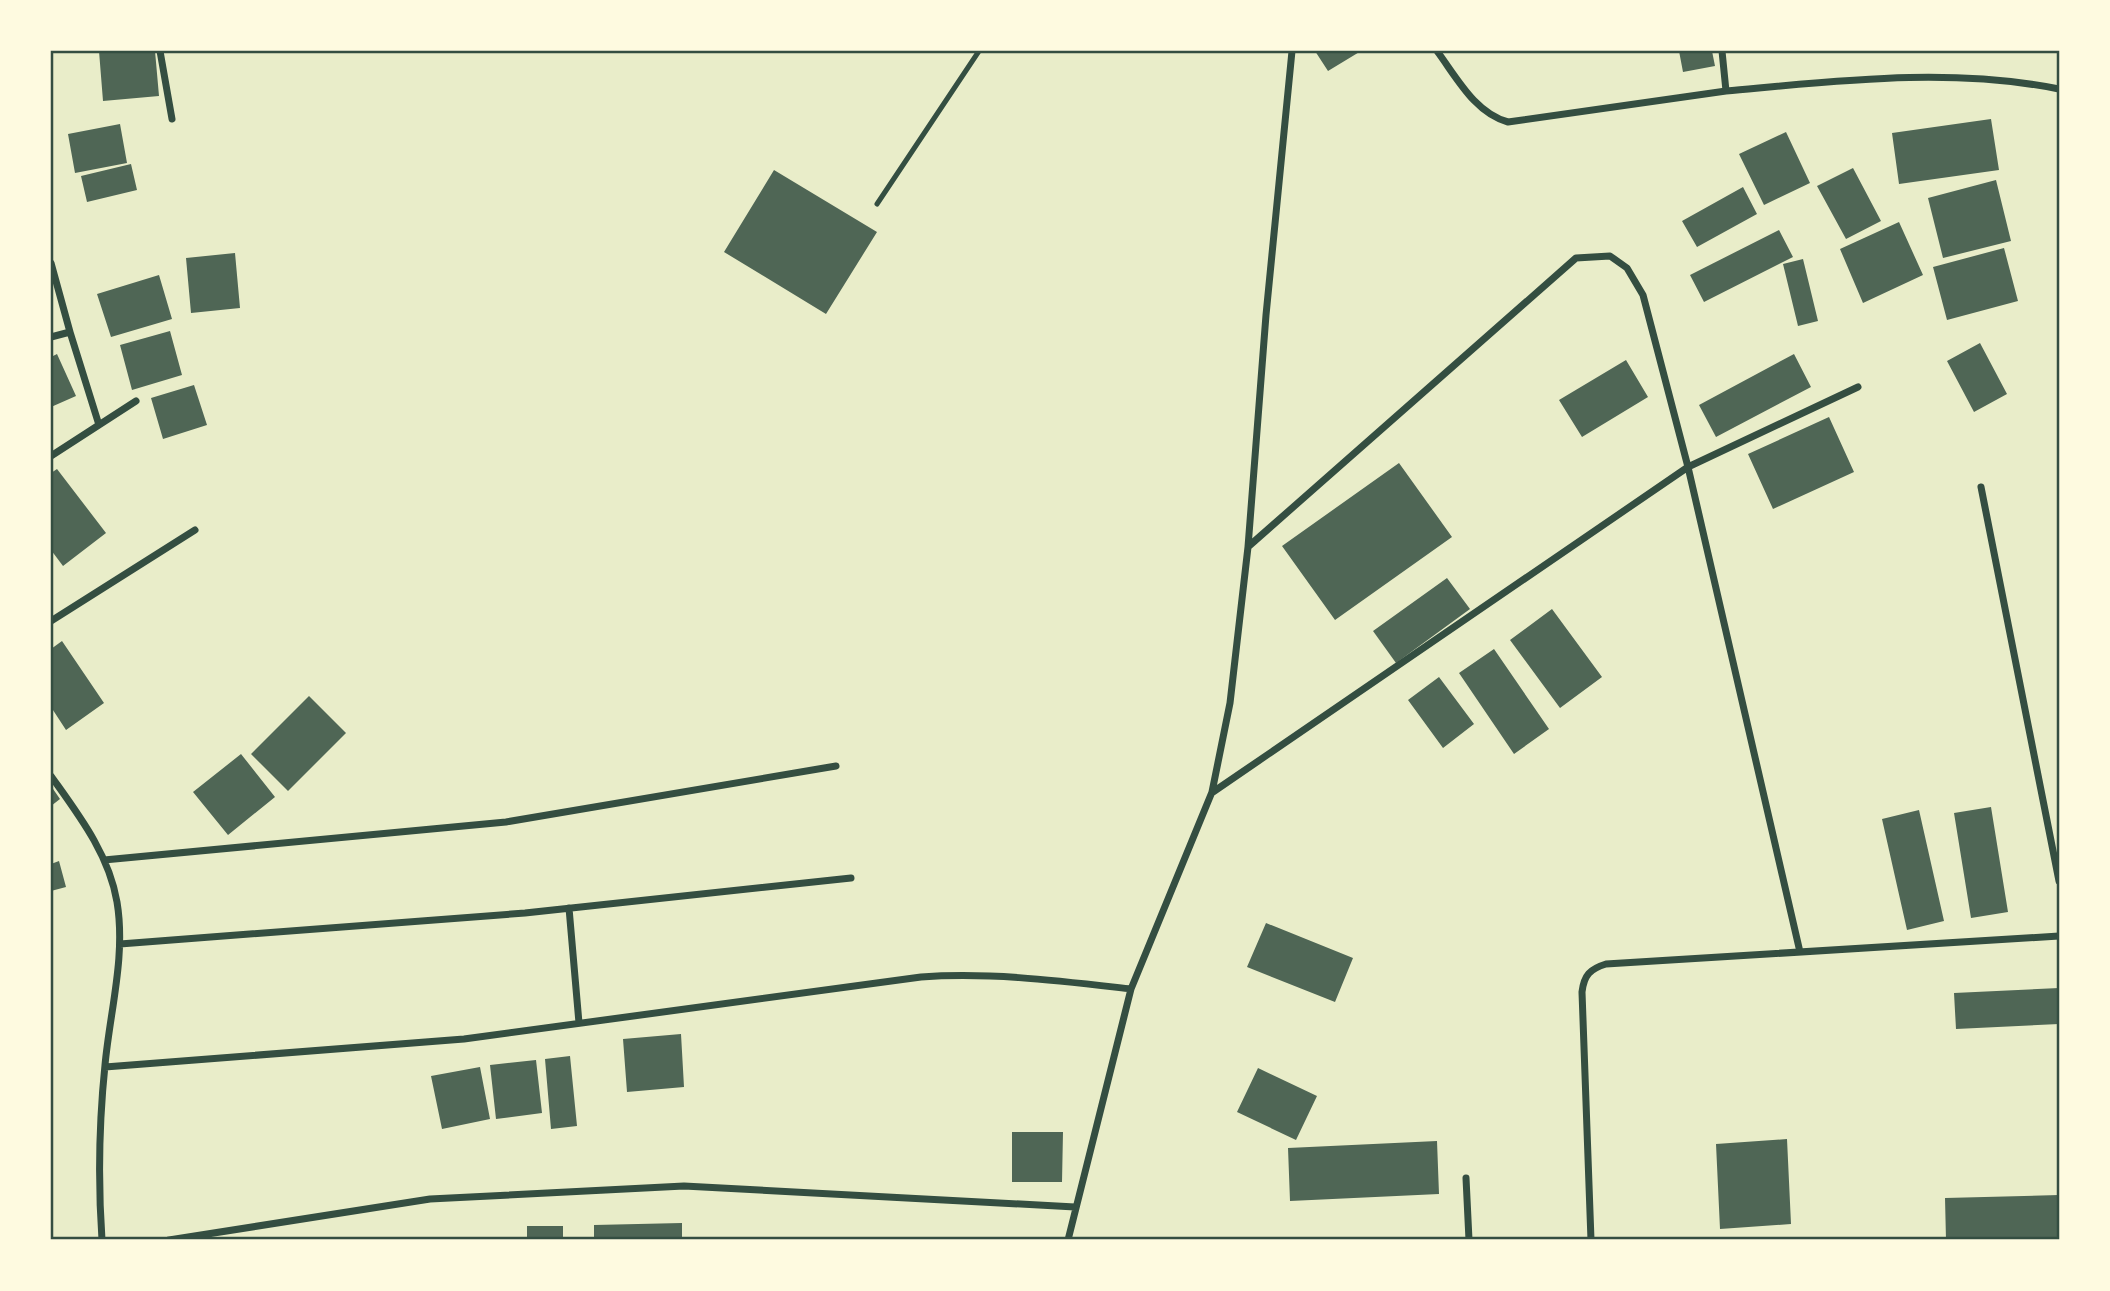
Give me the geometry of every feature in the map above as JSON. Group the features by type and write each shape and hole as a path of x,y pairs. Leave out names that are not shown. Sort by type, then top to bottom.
{"street":[{"path":"160,51 172,118"},
{"path":"1068,1240 1131,989 1212,792 1230,703 1248,547 1266,315 1292,51"},
{"path":"1437,51 1484,110 1495,118 1508,122 1726,91 1908,76 1968,78 2059,89"},
{"path":"1721,51 1726,91"},
{"path":"1248,547 1522,302 1576,258 1610,256 1627,268 1643,295 1688,467 1800,953"},
{"path":"51,263 99,425"},
{"path":"51,337 70,332"},
{"path":"1212,792 1688,467 1858,387"},
{"path":"51,456 136,401"},
{"path":"1981,487 2059,881"},
{"path":"51,621 195,530"},
{"path":"104,860 506,822 836,766"},
{"path":"51,776 87,827 104,860 117,900 120,944 105,1067 99,1189 102,1240"},
{"path":"120,944 569,908 851,878"},
{"path":"569,908 579,1023"},
{"path":"1591,1240 1584,978 1592,969 1606,964 2059,936"},
{"path":"105,1067 464,1039 963,974 1131,989"},
{"path":"1466,1178 1469,1240"},
{"path":"169,1240 430,1199 684,1186 1075,1207"}],"lane":[{"path":"877,204 979,51"}],"building":[{"path":"99,51 155,51 159,96 103,101"},
{"path":"1315,51 1361,51 1328,71"},
{"path":"1679,51 1712,51 1715,66 1683,72"},
{"path":"1991,119 1999,170 1899,184 1892,133"},
{"path":"120,124 127,163 75,173 68,134"},
{"path":"1786,132 1810,183 1764,205 1739,154"},
{"path":"131,164 137,190 87,202 81,176"},
{"path":"1853,168 1881,221 1846,239 1817,186"},
{"path":"774,170 877,232 826,314 724,252"},
{"path":"1996,180 2011,241 1943,258 1928,198"},
{"path":"1743,187 1757,214 1697,247 1682,221"},
{"path":"1899,222 1923,275 1863,303 1840,249"},
{"path":"1779,230 1793,257 1704,302 1690,275"},
{"path":"2004,248 2018,301 1947,320 1933,267"},
{"path":"235,253 240,308 191,313 186,258"},
{"path":"1803,259 1818,321 1798,326 1783,264"},
{"path":"159,275 172,319 111,337 97,294"},
{"path":"170,331 182,375 132,390 120,345"},
{"path":"1980,343 2007,394 1974,412 1947,361"},
{"path":"57,354 76,396 51,407 51,357"},
{"path":"1794,354 1811,387 1716,437 1699,405"},
{"path":"1626,360 1648,397 1582,437 1559,400"},
{"path":"194,385 207,425 163,439 151,398"},
{"path":"1829,417 1854,472 1773,509 1748,454"},
{"path":"1399,463 1452,537 1335,620 1282,546"},
{"path":"57,469 106,533 63,566 51,550 51,473"},
{"path":"1447,578 1470,609 1396,663 1373,631"},
{"path":"1552,609 1602,677 1560,708 1510,640"},
{"path":"62,641 104,703 66,730 51,707 51,649"},
{"path":"1494,649 1549,729 1514,754 1459,673"},
{"path":"1439,677 1474,724 1443,748 1408,700"},
{"path":"309,696 346,733 288,791 251,754"},
{"path":"241,754 275,797 228,835 193,792"},
{"path":"51,786 60,799 51,806"},
{"path":"1991,807 2008,912 1971,918 1954,813"},
{"path":"1919,810 1944,921 1907,930 1882,819"},
{"path":"59,861 66,887 51,891 51,864"},
{"path":"1266,923 1353,958 1335,1002 1247,967"},
{"path":"2059,988 2059,1024 1956,1029 1954,993"},
{"path":"681,1034 684,1087 627,1092 623,1039"},
{"path":"570,1056 577,1126 551,1129 545,1059"},
{"path":"536,1060 542,1113 496,1119 490,1065"},
{"path":"480,1067 490,1119 442,1129 431,1076"},
{"path":"1258,1068 1317,1096 1296,1140 1237,1112"},
{"path":"1012,1132 1063,1132 1062,1182 1012,1182"},
{"path":"1787,1139 1791,1224 1720,1229 1716,1144"},
{"path":"1437,1141 1439,1194 1290,1201 1288,1148"},
{"path":"2059,1195 2059,1240 1946,1240 1945,1198"},
{"path":"682,1223 682,1240 594,1240 594,1225"},
{"path":"527,1226 563,1226 563,1240 527,1240"}]}
